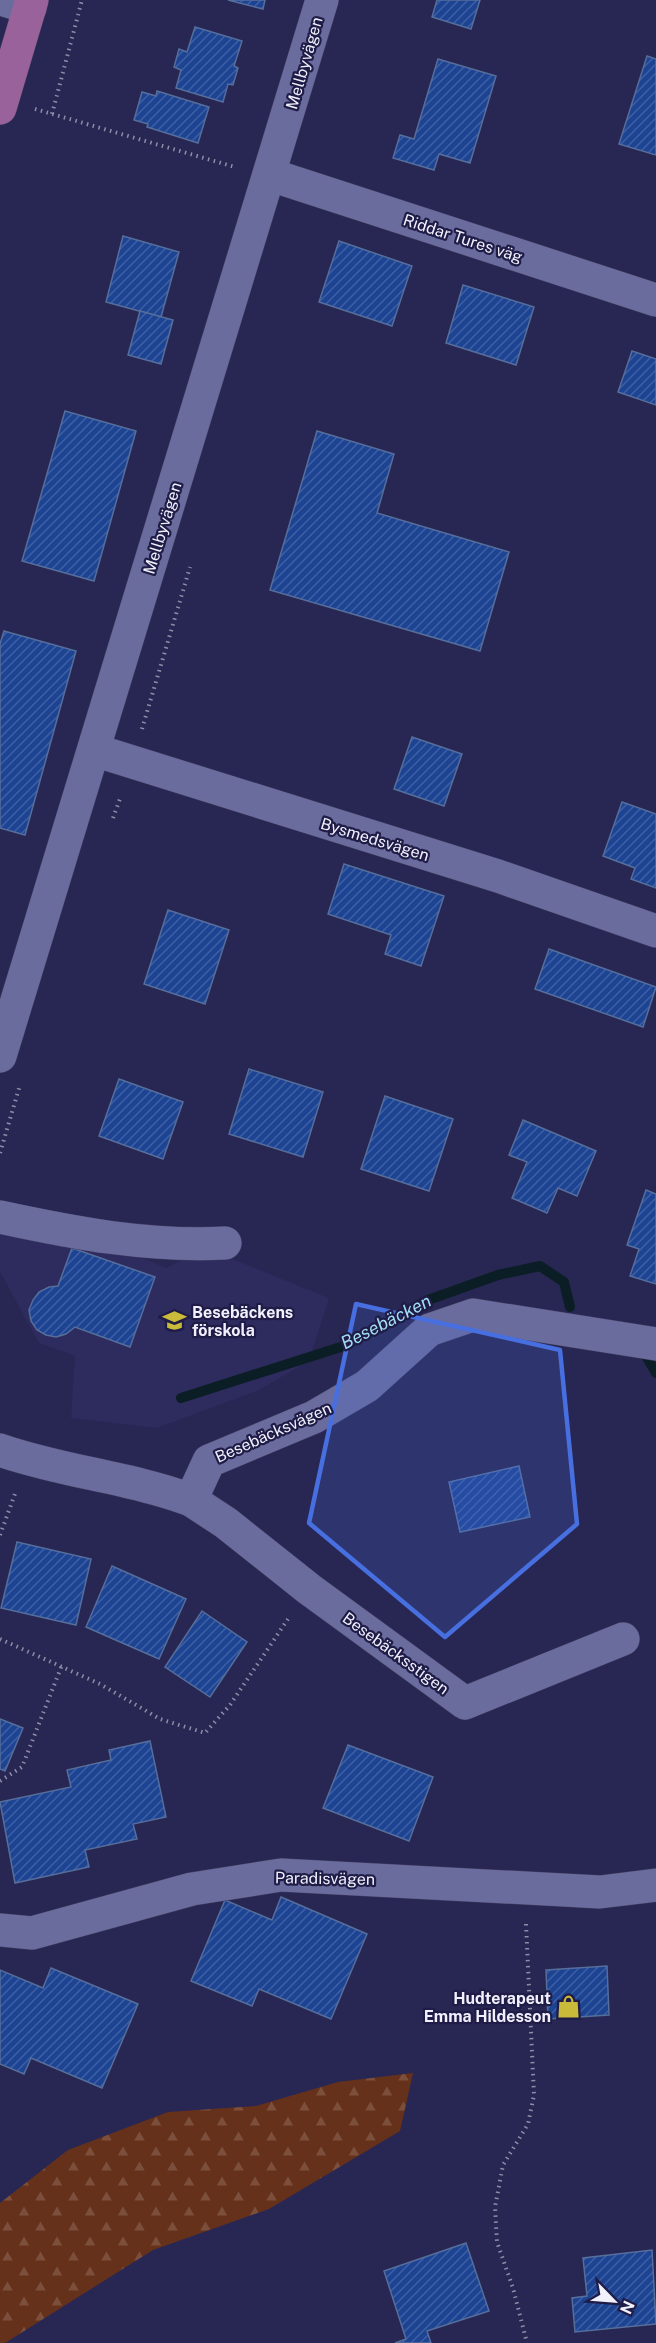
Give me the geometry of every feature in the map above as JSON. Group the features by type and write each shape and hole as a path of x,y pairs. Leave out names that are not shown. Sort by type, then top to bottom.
{"main road":[{"path":"1,103 22,3"}],"street":[{"name":"Mellbyvägen","path":"0,1056 271,175 322,0"},
{"name":"Riddar Tures väg","path":"271,175 656,300"},
{"name":"Bysmedsvägen","path":"93,750 498,876 656,931"},
{"path":"0,1217 82,1234 181,1245 225,1243"},
{"name":"Besebäcksvägen","path":"191,1500 209,1461 314,1417 367,1386 429,1330 472,1315 656,1344"},
{"path":"14,1455 153,1486 191,1500"},
{"name":"Besebäcksstigen","path":"191,1500 226,1523 309,1589 465,1703 623,1639"},
{"name":"Paradisvägen","path":"0,1930 32,1933 192,1889 280,1875 600,1892 656,1886"}],"path":[{"path":"52,114 82,0"},
{"path":"1,103 52,114 271,175"},
{"path":"0,1535 14,1455"},
{"path":"0,1640 62,1665 160,1719 205,1733 230,1705 309,1589"},
{"path":"0,1781 22,1767 62,1665"},
{"path":"524,1887 534,2095 528,2124 503,2165 495,2207 497,2242 513,2288 526,2343"}],"highlighted area":[{"path":"356,1304 560,1350 577,1524 445,1637 309,1523"}],"shaded area":[{"name":"Besebäckens förskola","path":"0,1229 130,1252 166,1268 199,1252 225,1256 329,1298 309,1361 257,1391 157,1428 71,1418 75,1356 39,1343 0,1272"}],"green space":[{"path":"413,2073 400,2131 269,2209 153,2250 5,2343 0,2343 0,2203 68,2150 168,2112 256,2106 338,2082"}],"building":[{"path":"228,0 265,0 263,9"},
{"path":"437,0 480,0 471,29 432,17"},
{"path":"195,27 242,41 234,66 238,68 233,85 228,84 223,102 176,88 181,70 174,67 179,49 187,52"},
{"path":"647,56 656,59 656,155 619,144"},
{"path":"438,59 496,76 470,163 439,154 434,170 393,158 400,135 414,139"},
{"path":"157,91 209,107 198,143 147,127 148,124 134,120 142,92 156,96"},
{"path":"123,236 179,252 161,317 106,302"},
{"path":"339,241 412,266 392,326 319,302"},
{"path":"463,285 534,307 516,365 446,343"},
{"path":"140,311 173,320 161,364 128,355"},
{"path":"632,351 656,359 656,405 618,392"},
{"path":"65,411 136,431 94,581 22,561"},
{"path":"317,431 394,454 377,513 509,552 480,651 270,590"},
{"path":"4,631 76,651 25,835 0,828 0,644"},
{"path":"412,737 462,754 444,806 394,789"},
{"path":"622,802 656,814 656,888 631,879 635,868 603,856"},
{"path":"344,864 444,896 421,966 385,954 391,935 328,914"},
{"path":"168,910 229,930 205,1004 144,984"},
{"path":"549,949 656,987 643,1027 535,989"},
{"path":"249,1069 323,1092 303,1157 229,1134"},
{"path":"119,1079 183,1102 163,1159 99,1136"},
{"path":"385,1096 453,1119 429,1191 361,1169"},
{"path":"523,1120 596,1151 577,1196 558,1188 547,1213 512,1198 527,1162 509,1155"},
{"path":"646,1190 656,1194 656,1284 630,1276 639,1249 627,1245"},
{"path":"72,1248 155,1277 130,1347 75,1327 66,1334 56,1337 46,1335 37,1330 31,1321 29,1310 33,1300 39,1292 58,1286"},
{"path":"519,1466 530,1517 460,1532 449,1482"},
{"path":"17,1542 91,1559 76,1625 1,1608"},
{"path":"112,1566 186,1599 159,1659 86,1627"},
{"path":"202,1611 247,1642 210,1697 165,1667"},
{"path":"0,1719 23,1728 5,1771 0,1769"},
{"path":"150,1741 166,1817 133,1824 137,1839 85,1850 89,1867 15,1883 0,1802 71,1787 67,1770 111,1760 109,1750"},
{"path":"348,1745 433,1777 409,1841 323,1808"},
{"path":"281,1897 367,1934 331,2019 259,1989 252,2006 191,1981 225,1900 272,1920"},
{"path":"607,1966 609,2015 548,2019 546,1970"},
{"path":"51,1968 138,2004 102,2088 31,2058 24,2074 0,2064 0,1970 43,1988"},
{"path":"466,2243 489,2311 427,2331 431,2343 395,2343 406,2339 384,2271"},
{"path":"652,2250 656,2324 575,2332 572,2298 587,2296 583,2258"}],"waterway":[{"name":"Besebäcken","path":"181,1398 347,1345 428,1300 498,1275 540,1266 564,1282 570,1307"},
{"name":"Besebäcken","path":"645,1354 656,1373"}],"place":[{"name":"Besebäckens förskola","path":"174,1321"},
{"name":"Hudterapeut Emma Hildesson","path":"569,2007"}]}
